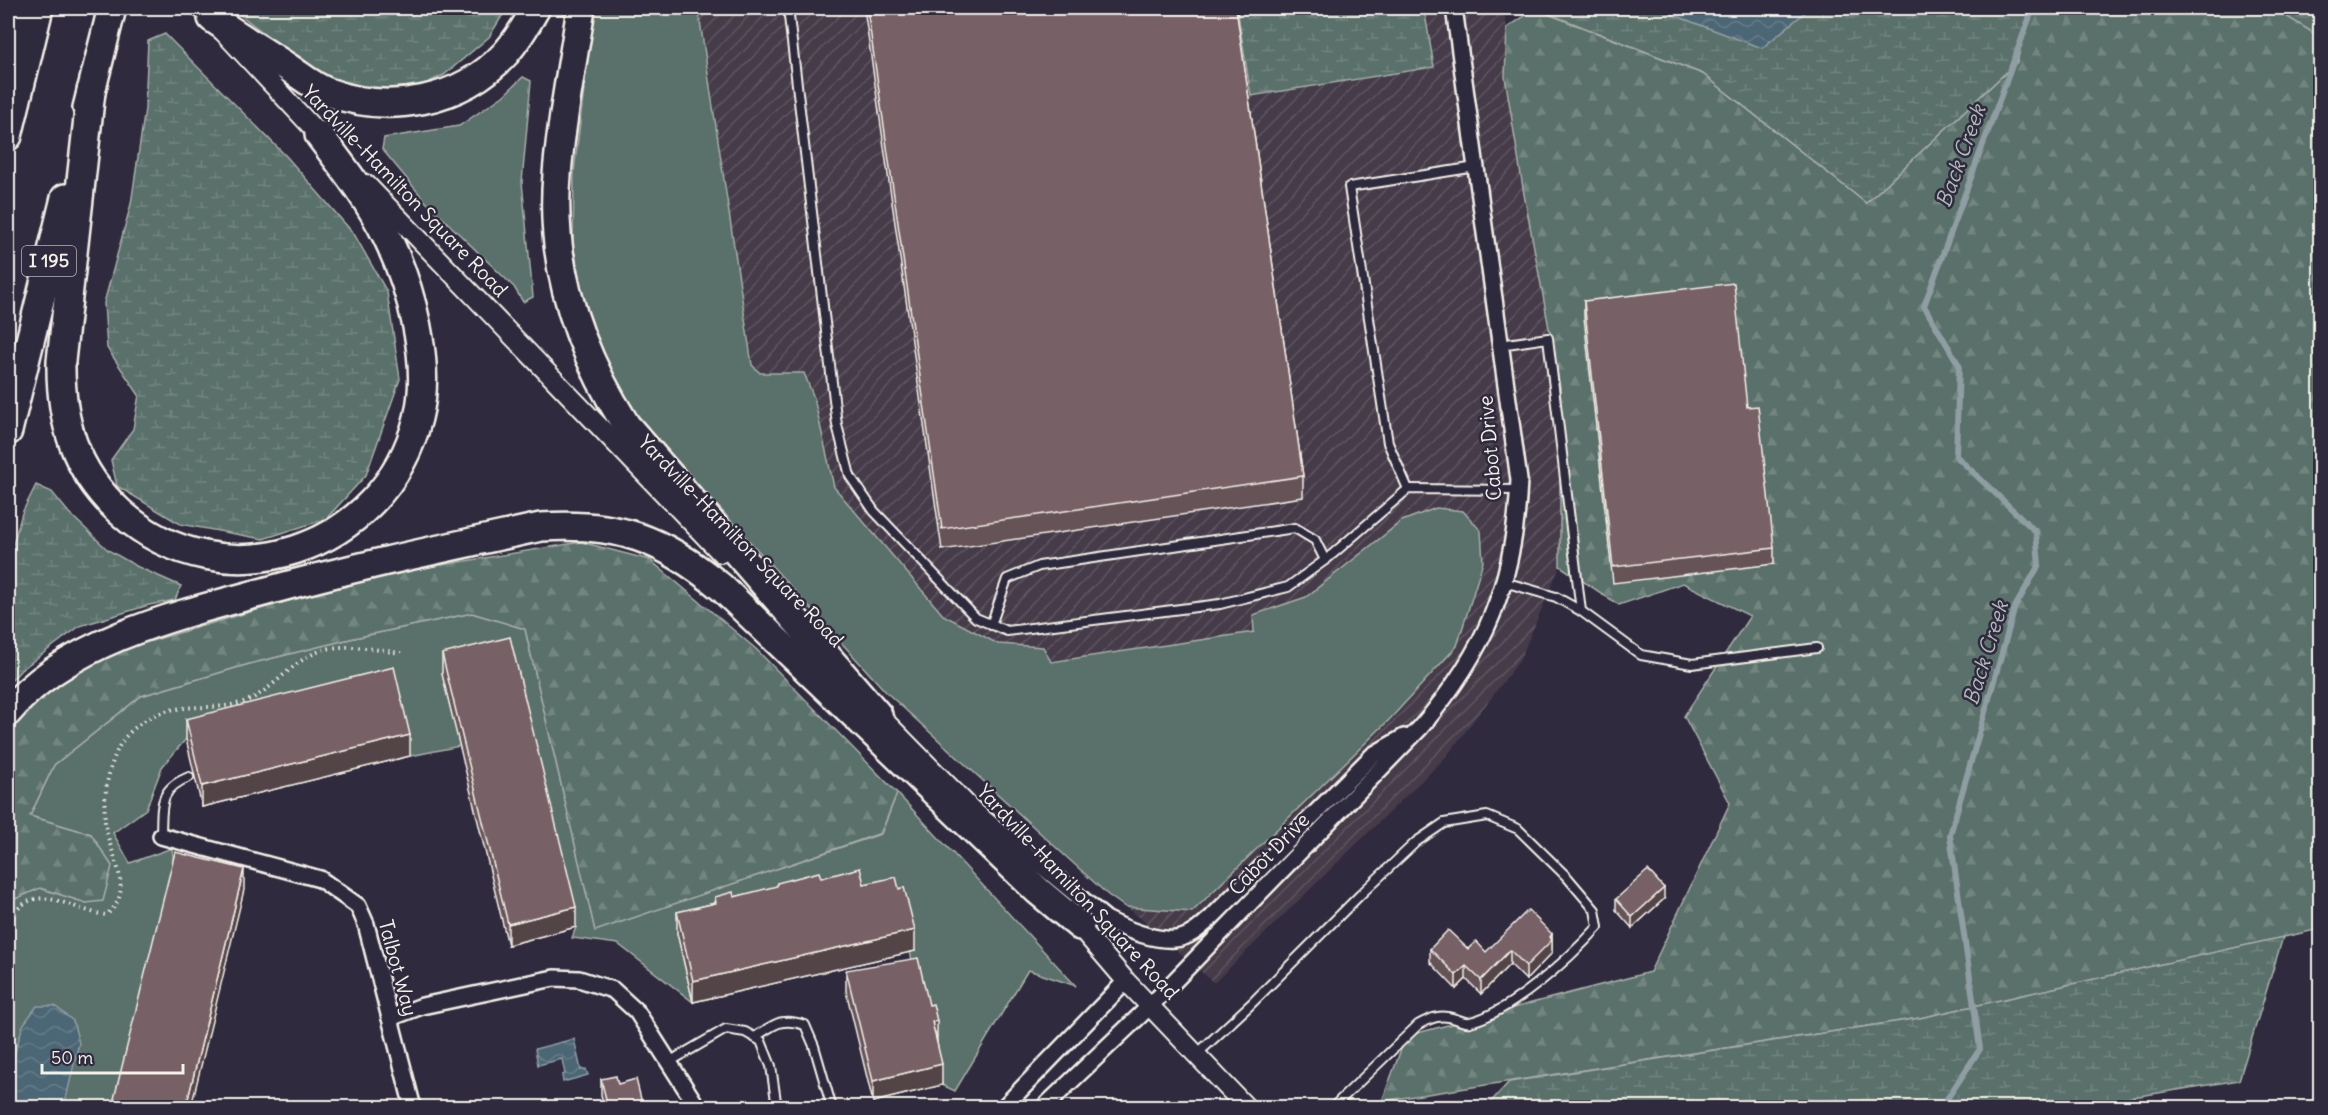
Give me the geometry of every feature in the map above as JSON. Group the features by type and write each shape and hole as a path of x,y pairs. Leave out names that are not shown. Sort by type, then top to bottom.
{"highway":[{"path":"8,41 25,8"},
{"path":"8,136 39,8"},
{"name":"I 195","path":"8,431 112,8"},
{"path":"206,13 325,91 352,100 379,104 404,103 432,98 458,88 484,73 505,54 522,32 536,8"},
{"path":"581,8 557,174 556,201 562,272 571,310 587,355 626,425 878,715"},
{"path":"91,91 61,361 60,390 64,418 74,448 88,476 108,501 131,522 158,539 187,551 215,557 243,559 272,557 299,550 328,537 355,520 377,498 396,472 410,444 418,417 423,372 416,324 403,277 388,238 369,202 319,135"},
{"path":"8,712 37,683 68,661 99,645 194,610 345,570 541,528 574,525 603,527 656,543 694,565 721,587 1038,891 1080,926"}],"street":[{"name":"Cabot Drive","path":"1043,1107 1151,1005 1420,728 1468,666 1485,634 1504,582 1516,522 1519,480 1454,8"},
{"name":"Yardville-Hamilton Square Road","path":"206,13 319,135 878,715 968,805 1080,926 1126,981 1248,1107"},
{"path":"968,805 1106,919 1128,931 1176,939 1195,931 1212,917 1373,755 1420,728"},
{"name":"Talbot Way","path":"161,836 320,879 348,896 358,906 366,924 413,1107"},
{"path":"390,1018 422,1006 554,978 579,979 613,990 637,1012 698,1107"},
{"path":"1003,1107 1126,981"}],"lane":[{"path":"788,8 837,425 850,476 874,511 976,618 1007,631 1220,604 1288,587 1325,560 1408,489 1518,490"},
{"path":"1408,489 1388,443 1349,187 1476,167"},
{"path":"1500,345 1548,338 1581,610"},
{"path":"991,624 1007,579 1039,566 1295,528 1315,540 1325,560"},
{"path":"1504,582 1556,597 1581,610 1641,655 1692,664 1817,648"},
{"path":"161,836 162,802 167,791 174,783 189,777"},
{"path":"1197,1054 1416,842 1444,823 1487,816 1518,829 1595,910 1598,927 1536,983 1501,1010 1467,1023 1444,1016 1431,1017 1418,1025 1332,1107"},
{"path":"755,1037 772,1026 789,1020 806,1025 832,1107"},
{"path":"669,1062 726,1029 746,1032 761,1041 771,1066 777,1107"}],"shaded area":[{"path":"633,8 1503,8 1507,28 1505,77 1560,387 1560,566 1520,660 1446,757 1214,983 1139,917 1108,895 610,171"}],"green space":[{"path":"231,8 507,8 489,37 444,75 412,90 366,92 326,80"},
{"path":"594,8 698,8 752,365 760,373 804,373 814,398 834,487 943,615 998,644 1043,647 1051,662 1254,632 1253,615 1306,597 1402,521 1436,508 1463,511 1481,531 1483,562 1457,646 1390,719 1192,912 1125,907 1108,895 886,692 637,417 593,346 573,244 574,171"},
{"path":"1237,8 1424,8 1434,67 1251,96"},
{"path":"1534,8 1655,8 1762,48 1810,8 2030,8 2017,62 1866,203 1703,74"},
{"path":"2030,8 2285,8 2287,16 2320,37 2320,929 1920,1018 1382,1101 1406,1036 1650,972 1730,803 1684,716 1750,616 1683,583 1619,605 1560,566 1560,387 1505,77 1507,28 1535,9 1703,74 1866,203 2017,62"},
{"path":"2285,8 2320,8 2320,37 2286,16"},
{"path":"165,34 287,157 354,234 387,292 400,379 366,475 326,519 263,539 180,524 117,486 111,460 133,429 139,395 107,348 104,303 131,204 145,109 148,41"},
{"path":"523,77 531,81 522,182 533,297 523,302 514,287 426,202 382,149 384,138 459,126 503,96"},
{"path":"36,485 52,492 69,513 108,550 138,567 181,586 175,600 149,605 80,626 21,670 8,684 8,562 22,513"},
{"path":"581,542 650,560 756,649 897,793 881,833 595,931 525,629 472,613 354,638 249,664 141,696 54,765 30,816 91,834 112,866 103,901 86,903 40,888 8,902 8,726 36,693 90,659 369,577"},
{"path":"472,613 525,629 595,930 881,834 897,793 1076,986 1028,970 955,1091 942,1085 910,952 915,950 677,933 693,1002 618,944 572,938 576,927 442,674 460,746 410,756 393,688 186,739 162,767 146,809 113,833 130,863 172,848 175,873 117,1107 8,1108 8,902 40,888 86,903 91,834 30,816 54,765 141,696 249,664 354,638"},
{"path":"2283,937 2239,1080 2096,1103 2091,1108 1584,1108 1583,1103 1531,1107 1486,1107 1509,1082 1920,1018"}],"water":[{"path":"1655,8 1810,8 1762,48"},
{"path":"37,1006 55,1006 73,1021 79,1043 64,1107 8,1107 15,1052 23,1025"},
{"path":"574,1039 581,1070 586,1069 588,1075 563,1082 562,1075 565,1074 562,1059 538,1065 535,1049"}],"building":[{"path":"867,8 1236,8 1303,476 942,529"},
{"path":"1734,283 1747,407 1758,406 1774,548 1613,567 1584,301"},
{"path":"510,637 576,907 508,924 442,654"},
{"path":"394,667 410,735 202,786 186,719"},
{"path":"175,852 244,869 186,1107 112,1107"},
{"path":"860,868 864,884 896,877 899,889 904,887 915,930 693,981 677,912 716,903 715,897 733,892 734,897 819,872 821,878"},
{"path":"1648,870 1664,888 1632,917 1616,899"},
{"path":"1528,910 1552,934 1550,937 1552,940 1526,966 1510,950 1481,980 1466,966 1456,975 1430,949 1448,930 1468,949 1476,941 1486,952"},
{"path":"918,958 929,1005 933,1004 937,1021 932,1022 942,1064 873,1081 846,970"},
{"path":"616,1076 618,1084 636,1079 643,1107 608,1107 601,1079"}],"waterway":[{"name":"Back Creek","path":"1941,1108 1980,1049 1950,835 2015,607 2039,565 2036,532 1956,456 1959,365 1924,306 2033,8"}]}
